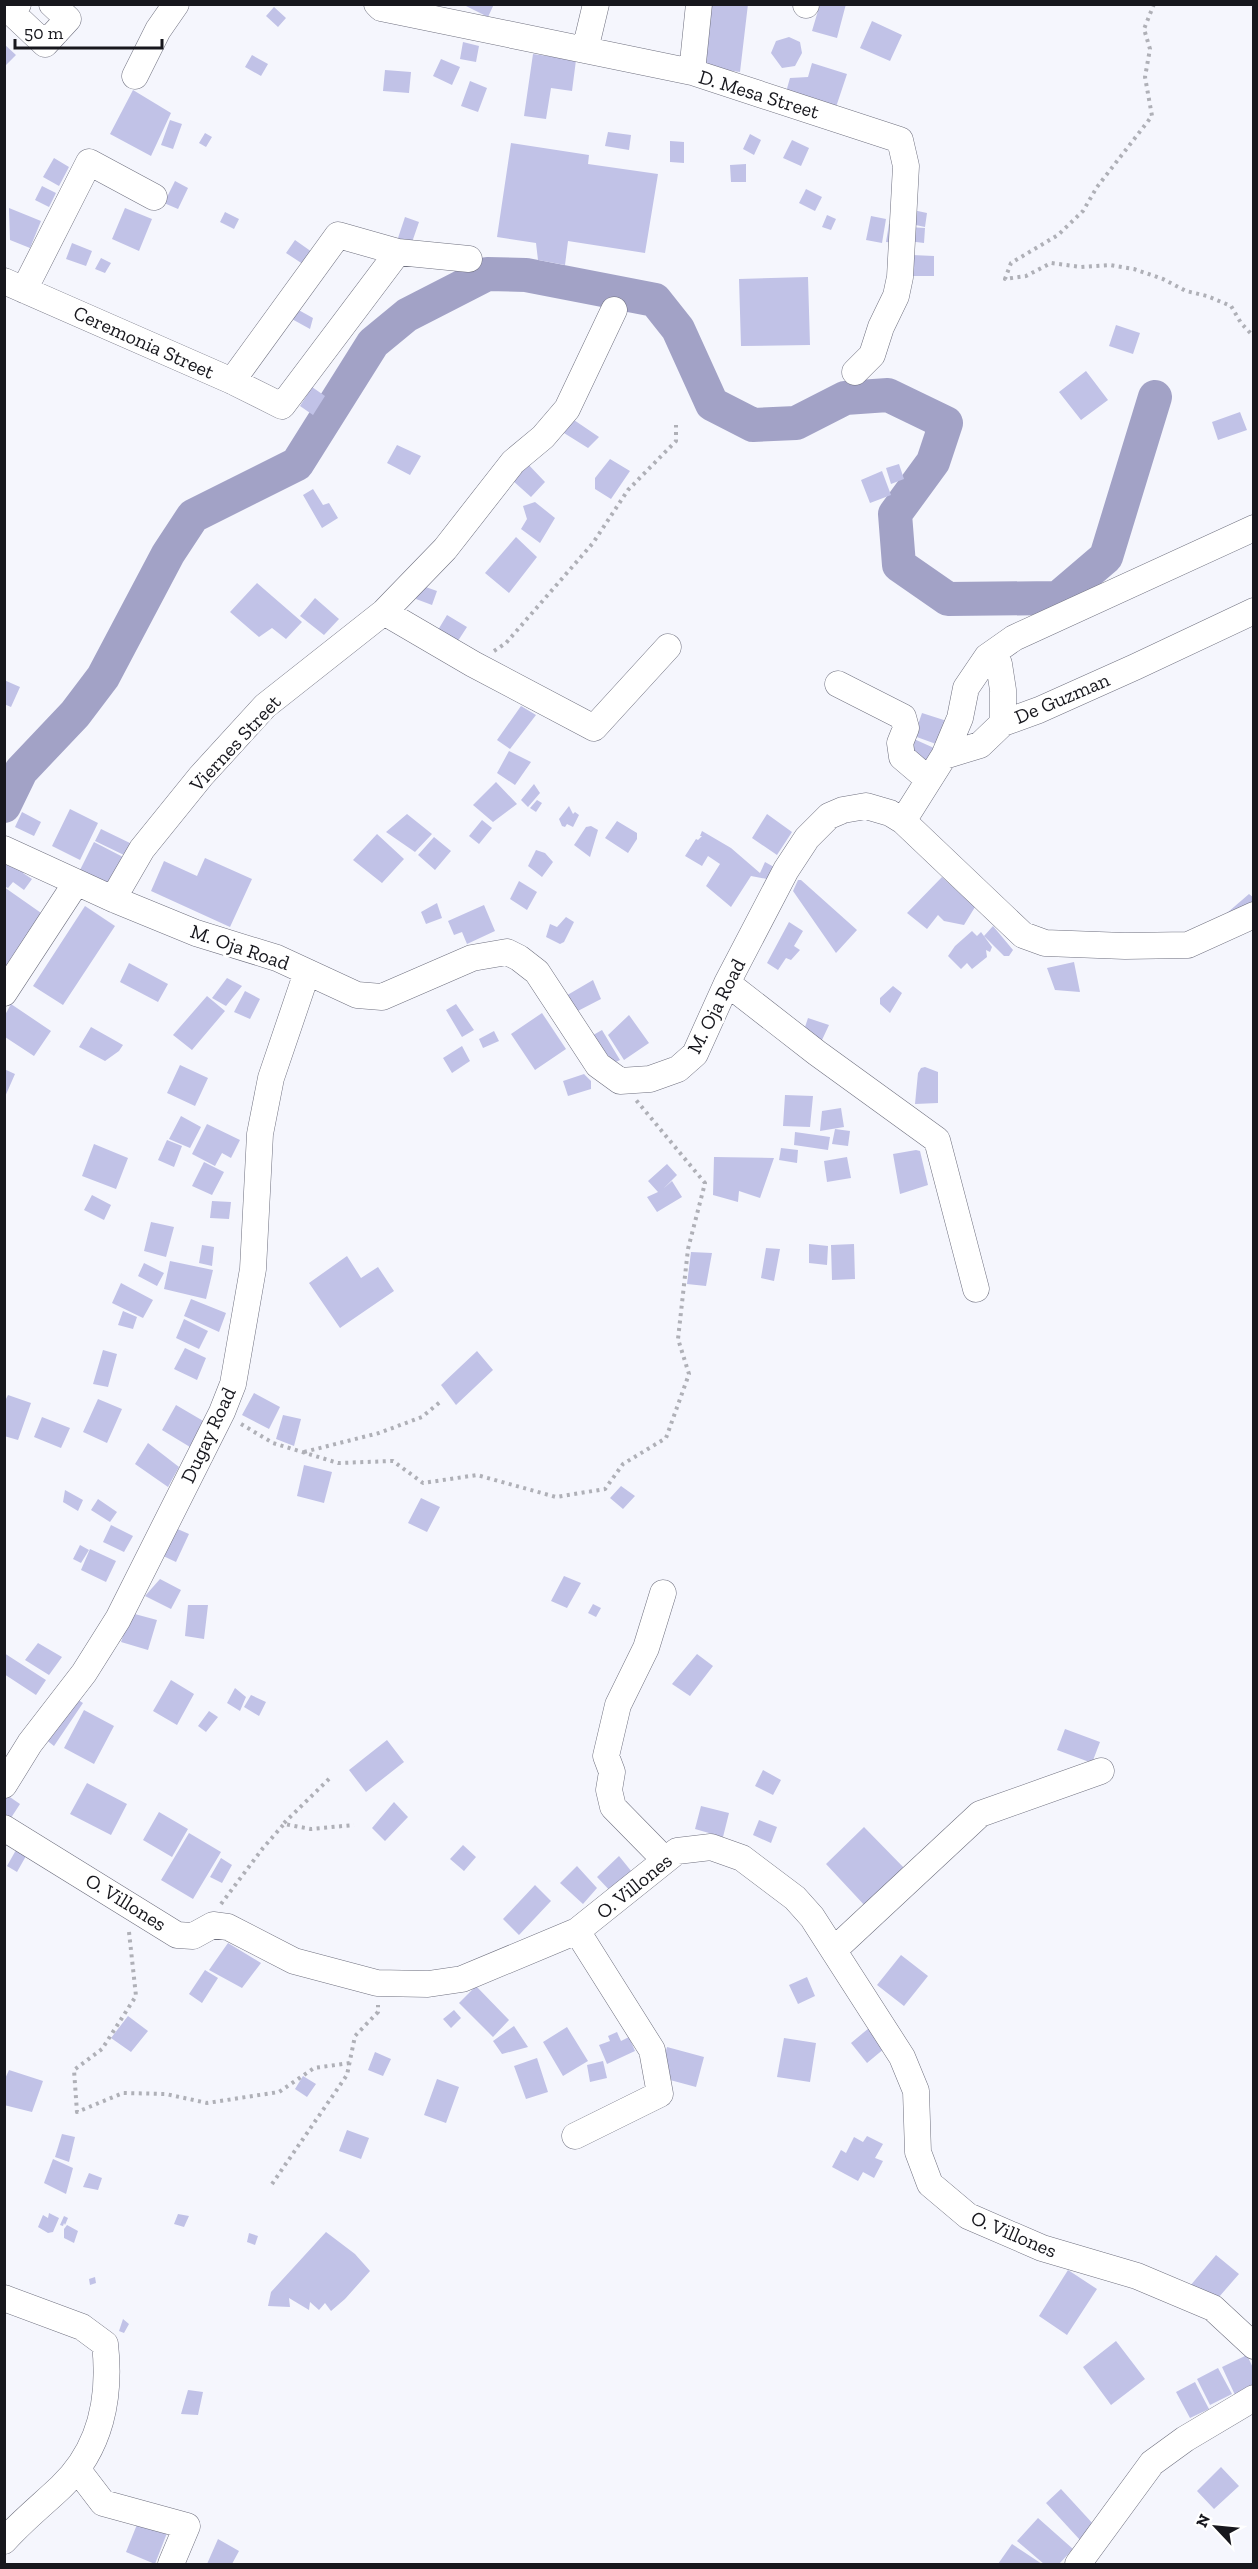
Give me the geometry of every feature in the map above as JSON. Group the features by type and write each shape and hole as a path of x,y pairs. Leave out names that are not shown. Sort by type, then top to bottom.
{"street":[{"path":"18,4 11,12 45,44 68,19 60,7"},
{"path":"135,76 158,30 176,4"},
{"name":"D. Mesa Street","path":"377,4 381,8 692,72 900,140 906,166 900,277 896,296 881,327 872,355 855,372"},
{"path":"585,50 596,4"},
{"path":"692,72 699,4"},
{"path":"14,285 89,162 154,197"},
{"path":"232,381 338,235 398,252 469,259"},
{"name":"Ceremonia Street","path":"14,285 232,381 282,406 398,252"},
{"name":"Viernes Street","path":"113,899 142,849 201,776 265,706 384,612 445,549 513,462 543,437 567,409 614,310"},
{"path":"903,821 944,756 960,718 966,688 987,657 1014,638 1254,528"},
{"name":"De Guzman","path":"944,756 980,745 1003,723 1039,710 1254,611"},
{"path":"384,612 473,664 594,728 668,647"},
{"path":"987,657 999,664 1003,690 1003,723"},
{"path":"838,684 903,717 906,728 900,743 902,757 929,780"},
{"name":"M. Oja Road","path":"4,849 113,899 196,933 277,958 357,995 382,997 472,958 507,952 537,972 598,1065 620,1081 650,1079 678,1069 695,1054 727,983 786,870 807,838 829,816 843,810 866,806 890,813 903,821 1023,935 1045,943 1125,946 1188,945 1254,915"},
{"path":"4,993 76,883"},
{"name":"Dugay Road","path":"4,1785 30,1743 84,1673 118,1619 222,1412 232,1384 252,1279 260,1134 271,1078 307,972"},
{"path":"727,983 817,1053 937,1140 976,1289"},
{"path":"663,1593 646,1648 618,1705 606,1756 612,1772 609,1790 614,1807 665,1860"},
{"path":"834,1950 980,1814 1101,1771"},
{"name":"O. Villones","path":"4,1828 177,1935 193,1936 213,1925 228,1928 294,1961 377,1983 428,1984 462,1979 578,1931 677,1851 711,1847 742,1858 795,1898 812,1917 902,2057 916,2091 918,2152 930,2184 968,2216 1042,2248 1137,2276 1213,2308 1254,2346"},
{"path":"575,2136 660,2094 652,2050 578,1931"},
{"path":"4,2298 82,2326 105,2344 109,2373 101,2425 85,2460 19,2523 4,2541"},
{"path":"1078,2565 1152,2463 1185,2439 1254,2398"},
{"path":"77,2469 102,2503 187,2526 171,2565"}],"path":[{"path":"1154,4 1144,29 1150,49 1145,77 1152,116 1097,187 1083,211 1058,236 1011,263 1005,279 1026,276 1051,263 1081,267 1110,265 1134,269 1163,279 1185,291 1207,296 1231,306 1241,323 1254,337"},
{"path":"473,664 506,643 592,543 628,490 676,441 676,425"},
{"path":"222,1412 273,1443 338,1463 393,1461 423,1483 477,1475 556,1497 605,1489 623,1464 666,1438 689,1374 678,1339 688,1249 705,1183 620,1081"},
{"path":"303,1452 379,1433 422,1417 440,1402"},
{"path":"237,1882 284,1824 330,1778"},
{"path":"284,1824 310,1829 354,1825"},
{"path":"126,1902 136,1996 102,2049 74,2070 77,2112 123,2093 166,2094 207,2103 279,2092 314,2068 350,2062"},
{"path":"272,2184 347,2075 355,2036 378,2012 377,1983"}],"building":[{"path":"462,4 494,4 488,17"},
{"path":"709,4 748,4 740,72 704,67"},
{"path":"820,4 846,4 837,38 812,31"},
{"path":"274,7 286,18 278,27 266,16"},
{"path":"872,21 902,35 890,61 860,48"},
{"path":"789,37 800,42 802,53 795,66 782,68 771,53 776,41"},
{"path":"463,42 479,46 476,62 460,59"},
{"path":"4,44 16,55 4,67"},
{"path":"533,54 576,60 572,91 551,88 546,119 524,116"},
{"path":"252,55 268,64 261,76 245,67"},
{"path":"441,59 460,67 452,85 433,76"},
{"path":"812,63 847,74 836,107 786,92 790,78 808,77"},
{"path":"385,70 411,72 409,93 383,91"},
{"path":"470,81 487,88 478,112 461,106"},
{"path":"133,90 171,113 151,156 110,134"},
{"path":"170,120 182,124 173,149 161,145"},
{"path":"608,132 631,135 629,150 605,146"},
{"path":"205,133 212,137 206,147 199,143"},
{"path":"750,134 761,140 754,155 743,149"},
{"path":"792,140 809,148 801,166 783,158"},
{"path":"670,141 684,142 684,163 670,162"},
{"path":"511,143 589,155 588,164 658,174 645,253 568,241 565,265 538,260 536,243 497,237"},
{"path":"54,158 69,167 59,186 43,177"},
{"path":"746,164 746,182 731,182 730,165"},
{"path":"175,181 188,188 178,209 164,203"},
{"path":"42,186 56,193 49,207 35,200"},
{"path":"806,189 822,197 815,211 799,203"},
{"path":"9,208 41,221 30,248 10,240"},
{"path":"125,208 152,219 139,251 112,239"},
{"path":"913,210 927,213 925,227 911,224"},
{"path":"225,212 239,219 234,229 220,222"},
{"path":"827,215 836,219 831,230 822,227"},
{"path":"871,216 886,219 882,243 866,240"},
{"path":"405,217 419,222 409,251 395,247"},
{"path":"889,224 900,226 897,243 886,242"},
{"path":"909,227 925,228 924,243 908,241"},
{"path":"295,240 312,252 312,270 286,253"},
{"path":"72,243 92,251 86,266 66,259"},
{"path":"912,255 934,256 934,276 912,276"},
{"path":"101,258 111,263 105,273 95,269"},
{"path":"808,277 810,345 741,346 739,279"},
{"path":"295,308 313,318 310,329 290,318"},
{"path":"1116,325 1140,333 1133,354 1109,346"},
{"path":"1086,371 1108,400 1081,420 1059,392"},
{"path":"312,387 325,396 313,415 300,406"},
{"path":"1240,412 1247,430 1218,440 1212,422"},
{"path":"571,418 599,437 588,448 564,433"},
{"path":"397,445 421,456 410,475 387,463"},
{"path":"610,459 630,471 611,499 595,489 595,478"},
{"path":"525,461 545,482 531,497 512,480"},
{"path":"899,464 904,479 891,484 886,468"},
{"path":"882,471 891,495 870,503 861,480"},
{"path":"313,489 323,505 329,503 338,518 322,528 303,495"},
{"path":"535,502 555,518 540,543 521,529 527,519 523,506"},
{"path":"516,537 537,557 509,593 485,573"},
{"path":"257,583 302,622 286,639 272,628 259,637 230,612"},
{"path":"420,585 437,591 432,605 416,599"},
{"path":"315,598 339,619 324,635 300,616"},
{"path":"447,615 467,627 454,647 435,635"},
{"path":"4,680 20,687 11,707 4,704"},
{"path":"521,706 536,715 510,749 497,740"},
{"path":"922,713 950,722 936,744 914,736"},
{"path":"914,739 934,748 928,764 906,755"},
{"path":"509,751 531,762 515,785 497,773"},
{"path":"496,782 517,804 493,822 473,805"},
{"path":"534,784 540,793 528,807 521,800"},
{"path":"537,800 542,803 536,812 530,808"},
{"path":"569,806 573,814 575,812 579,815 573,827 567,824 565,827 559,819"},
{"path":"70,809 98,823 80,860 52,846"},
{"path":"22,812 41,822 34,836 15,827"},
{"path":"407,814 432,834 415,852 386,832"},
{"path":"767,814 792,832 777,855 752,838"},
{"path":"482,820 492,828 479,844 469,836"},
{"path":"617,821 637,833 637,839 628,853 605,838"},
{"path":"591,826 598,830 590,857 574,845 586,827"},
{"path":"101,829 132,844 126,856 95,841"},
{"path":"702,831 731,848 760,873 765,862 774,867 767,879 751,876 731,907 706,886 720,864 708,856 702,866 685,856 696,839 702,836 700,836"},
{"path":"377,834 404,859 382,883 353,860"},
{"path":"434,837 451,851 435,870 418,855"},
{"path":"94,842 123,857 107,888 78,874"},
{"path":"536,850 545,853 553,862 542,877 528,866"},
{"path":"205,858 252,879 230,927 151,891 164,861 197,876"},
{"path":"4,860 25,871 23,873 32,879 24,890 13,882 8,888 4,886"},
{"path":"942,877 975,907 964,925 944,921 938,915 927,929 907,913"},
{"path":"798,880 801,880 857,930 836,953 793,891"},
{"path":"519,881 537,892 527,910 510,899"},
{"path":"4,887 44,915 4,971"},
{"path":"1249,894 1254,898 1254,914 1220,919"},
{"path":"437,903 442,918 426,924 421,912"},
{"path":"484,905 495,931 467,944 462,932 454,935 448,921"},
{"path":"85,906 115,926 63,1005 33,986"},
{"path":"566,917 574,922 564,942 560,944 546,937 550,924 557,927"},
{"path":"789,922 803,931 794,946 800,950 791,960 786,958 778,970 767,963"},
{"path":"993,926 1013,950 1009,956 1004,956 984,936"},
{"path":"972,931 977,936 981,932 992,947 990,952 986,950 987,957 972,969 967,963 961,969 948,956 955,946"},
{"path":"1074,962 1080,992 1055,990 1047,968"},
{"path":"129,963 168,984 158,1002 120,982"},
{"path":"227,978 242,986 226,1006 212,998"},
{"path":"593,980 601,999 572,1014 564,997"},
{"path":"893,986 902,993 890,1013 880,1004 880,998"},
{"path":"245,991 260,999 250,1019 234,1012"},
{"path":"207,996 225,1011 192,1050 173,1035"},
{"path":"11,1004 51,1031 34,1056 5,1037 5,1015"},
{"path":"456,1004 474,1030 462,1037 446,1010"},
{"path":"542,1013 566,1049 535,1070 511,1034"},
{"path":"629,1015 649,1043 624,1060 608,1035"},
{"path":"808,1018 829,1025 822,1040 803,1033"},
{"path":"91,1027 123,1045 119,1051 105,1061 79,1047"},
{"path":"602,1030 620,1060 605,1067 588,1038"},
{"path":"494,1031 499,1041 483,1048 479,1039"},
{"path":"462,1046 470,1061 452,1073 443,1058"},
{"path":"180,1065 208,1078 195,1106 167,1093"},
{"path":"925,1067 938,1072 938,1103 915,1104 918,1073 921,1068"},
{"path":"4,1069 15,1074 4,1099"},
{"path":"584,1074 591,1081 591,1089 568,1096 563,1081"},
{"path":"785,1095 813,1096 810,1127 783,1126"},
{"path":"841,1108 844,1127 820,1131 822,1111"},
{"path":"181,1116 201,1127 190,1148 169,1139"},
{"path":"207,1124 240,1140 231,1158 222,1153 215,1166 192,1154"},
{"path":"835,1129 850,1131 848,1146 832,1144"},
{"path":"795,1132 830,1137 828,1150 794,1145"},
{"path":"167,1140 182,1146 174,1167 158,1160"},
{"path":"94,1144 128,1158 116,1189 82,1176"},
{"path":"781,1148 798,1150 797,1163 779,1160"},
{"path":"920,1151 928,1185 900,1194 893,1154"},
{"path":"714,1157 774,1158 760,1198 739,1191 738,1202 713,1195"},
{"path":"847,1157 851,1178 827,1182 824,1161"},
{"path":"204,1162 224,1172 212,1195 192,1186"},
{"path":"667,1164 677,1175 663,1189 672,1181 682,1197 657,1212 647,1197 658,1192 648,1181"},
{"path":"92,1195 111,1205 104,1220 84,1210"},
{"path":"212,1201 231,1202 229,1219 210,1218"},
{"path":"151,1222 174,1227 166,1257 144,1251"},
{"path":"809,1244 828,1246 827,1265 809,1263"},
{"path":"854,1244 855,1279 832,1280 831,1245"},
{"path":"202,1245 214,1247 212,1266 199,1263"},
{"path":"766,1248 780,1249 774,1281 761,1278"},
{"path":"691,1252 712,1253 706,1286 687,1284"},
{"path":"347,1256 361,1278 378,1267 394,1291 340,1328 309,1283"},
{"path":"170,1261 213,1270 206,1299 164,1289"},
{"path":"144,1263 164,1273 157,1286 138,1276"},
{"path":"121,1283 153,1300 143,1318 112,1303"},
{"path":"191,1299 226,1313 219,1332 184,1316"},
{"path":"123,1311 137,1317 133,1329 118,1325"},
{"path":"184,1319 208,1331 199,1349 176,1338"},
{"path":"185,1348 206,1358 197,1380 174,1369"},
{"path":"103,1350 117,1354 108,1387 93,1384"},
{"path":"477,1351 493,1370 456,1405 441,1385"},
{"path":"254,1393 280,1407 269,1429 242,1415"},
{"path":"8,1395 31,1403 18,1440 4,1436 4,1403"},
{"path":"98,1399 122,1409 107,1443 83,1432"},
{"path":"176,1405 205,1422 190,1447 162,1430"},
{"path":"283,1415 301,1419 294,1446 276,1439"},
{"path":"42,1417 70,1428 61,1448 34,1437"},
{"path":"148,1443 179,1467 168,1487 135,1464"},
{"path":"304,1465 332,1472 324,1503 297,1496"},
{"path":"621,1486 635,1496 623,1509 610,1498"},
{"path":"65,1490 83,1500 78,1511 63,1502"},
{"path":"421,1498 440,1507 427,1532 408,1523"},
{"path":"98,1499 117,1512 110,1522 91,1510"},
{"path":"111,1525 133,1536 124,1552 103,1542"},
{"path":"173,1527 189,1534 176,1562 159,1554"},
{"path":"80,1545 89,1550 81,1563 73,1559"},
{"path":"90,1549 116,1561 106,1582 81,1570"},
{"path":"564,1576 581,1583 567,1608 551,1601"},
{"path":"160,1579 181,1590 171,1609 145,1596"},
{"path":"593,1604 601,1608 596,1617 588,1613"},
{"path":"188,1605 208,1605 204,1639 185,1636"},
{"path":"131,1613 157,1620 148,1650 121,1642"},
{"path":"38,1643 62,1657 49,1675 25,1660"},
{"path":"4,1653 46,1680 36,1695 4,1674"},
{"path":"697,1654 713,1666 690,1696 672,1684"},
{"path":"171,1680 194,1694 177,1725 153,1711"},
{"path":"235,1688 246,1697 240,1711 227,1703"},
{"path":"251,1695 266,1702 259,1716 244,1707"},
{"path":"72,1696 83,1703 54,1746 40,1735"},
{"path":"84,1710 114,1726 94,1764 64,1748"},
{"path":"209,1711 218,1717 206,1732 198,1726"},
{"path":"1065,1729 1100,1742 1092,1763 1057,1750"},
{"path":"387,1740 404,1762 366,1792 349,1770"},
{"path":"763,1770 781,1780 773,1795 755,1786"},
{"path":"87,1783 127,1804 111,1835 70,1814"},
{"path":"4,1793 20,1804 9,1821 4,1818"},
{"path":"394,1802 408,1817 385,1841 372,1828"},
{"path":"701,1806 729,1813 723,1837 695,1829"},
{"path":"159,1812 188,1829 172,1857 143,1840"},
{"path":"759,1820 777,1827 771,1843 753,1835"},
{"path":"864,1827 908,1872 867,1908 826,1864"},
{"path":"189,1833 221,1852 193,1899 161,1880"},
{"path":"463,1845 476,1857 464,1871 450,1859"},
{"path":"16,1850 26,1856 17,1872 7,1866"},
{"path":"619,1856 636,1877 613,1894 597,1877"},
{"path":"221,1858 232,1865 222,1883 210,1877"},
{"path":"577,1866 597,1888 583,1904 560,1883"},
{"path":"535,1885 551,1901 519,1935 503,1919"},
{"path":"228,1943 261,1963 242,1988 209,1970"},
{"path":"901,1955 928,1976 904,2006 877,1985"},
{"path":"205,1970 218,1978 202,2003 189,1994"},
{"path":"807,1977 815,1996 798,2004 789,1985"},
{"path":"476,1986 509,2020 493,2037 459,2003"},
{"path":"454,2010 461,2018 451,2028 443,2019"},
{"path":"128,2016 148,2031 131,2052 111,2038"},
{"path":"514,2026 528,2047 502,2054 493,2041"},
{"path":"567,2027 588,2061 563,2076 543,2042"},
{"path":"869,2028 885,2048 867,2063 851,2043"},
{"path":"617,2032 621,2041 629,2037 635,2051 607,2064 599,2045 610,2041 608,2036"},
{"path":"784,2038 816,2043 810,2082 777,2077"},
{"path":"667,2047 704,2057 696,2087 659,2077"},
{"path":"375,2052 391,2059 383,2076 368,2070"},
{"path":"537,2058 548,2092 526,2099 514,2066"},
{"path":"603,2061 607,2078 590,2082 587,2065"},
{"path":"9,2070 43,2081 32,2112 4,2105 4,2081"},
{"path":"303,2076 316,2084 307,2097 295,2089"},
{"path":"437,2079 459,2087 446,2123 424,2115"},
{"path":"347,2130 369,2138 361,2159 339,2151"},
{"path":"62,2134 75,2137 69,2162 55,2157"},
{"path":"867,2136 883,2144 875,2158 883,2161 874,2178 863,2172 858,2181 832,2167 841,2150 846,2153 854,2137 863,2142"},
{"path":"53,2159 73,2168 66,2194 44,2183"},
{"path":"89,2173 102,2178 98,2190 83,2187"},
{"path":"49,2213 59,2218 53,2232 48,2233 38,2227 43,2215 48,2218"},
{"path":"178,2214 189,2216 184,2227 174,2224"},
{"path":"64,2216 68,2218 63,2226 60,2225"},
{"path":"67,2225 78,2231 74,2243 64,2238 64,2229"},
{"path":"326,2232 355,2254 370,2271 331,2311 325,2303 319,2310 310,2302 309,2310 289,2298 290,2307 268,2306 271,2292"},
{"path":"249,2233 258,2236 255,2245 247,2242"},
{"path":"1216,2255 1239,2274 1212,2305 1190,2286"},
{"path":"1068,2270 1097,2289 1067,2335 1039,2316"},
{"path":"95,2277 96,2283 90,2285 89,2279"},
{"path":"123,2319 129,2324 124,2333 119,2331"},
{"path":"1116,2341 1145,2379 1111,2405 1083,2367"},
{"path":"1247,2355 1254,2370 1254,2386 1235,2395 1222,2367"},
{"path":"1218,2368 1232,2394 1210,2405 1197,2379"},
{"path":"1195,2382 1209,2409 1190,2418 1176,2392"},
{"path":"188,2390 203,2392 198,2415 181,2414"},
{"path":"1221,2467 1239,2486 1214,2509 1197,2491"},
{"path":"1061,2489 1095,2526 1080,2540 1046,2503"},
{"path":"1038,2518 1073,2549 1059,2564 1044,2564 1017,2541"},
{"path":"138,2522 167,2533 155,2564 126,2552"},
{"path":"218,2539 239,2551 232,2564 207,2564"},
{"path":"1012,2544 1042,2564 998,2564"}],"waterway":[{"path":"4,806 21,771 75,714 103,677 168,554 193,516 297,464 373,343 407,315 487,274 526,275 655,300 678,329 712,404 753,425 796,423 845,398 888,395 946,423 933,462 895,514 899,565 948,599 1058,598 1106,557 1155,397"}]}
